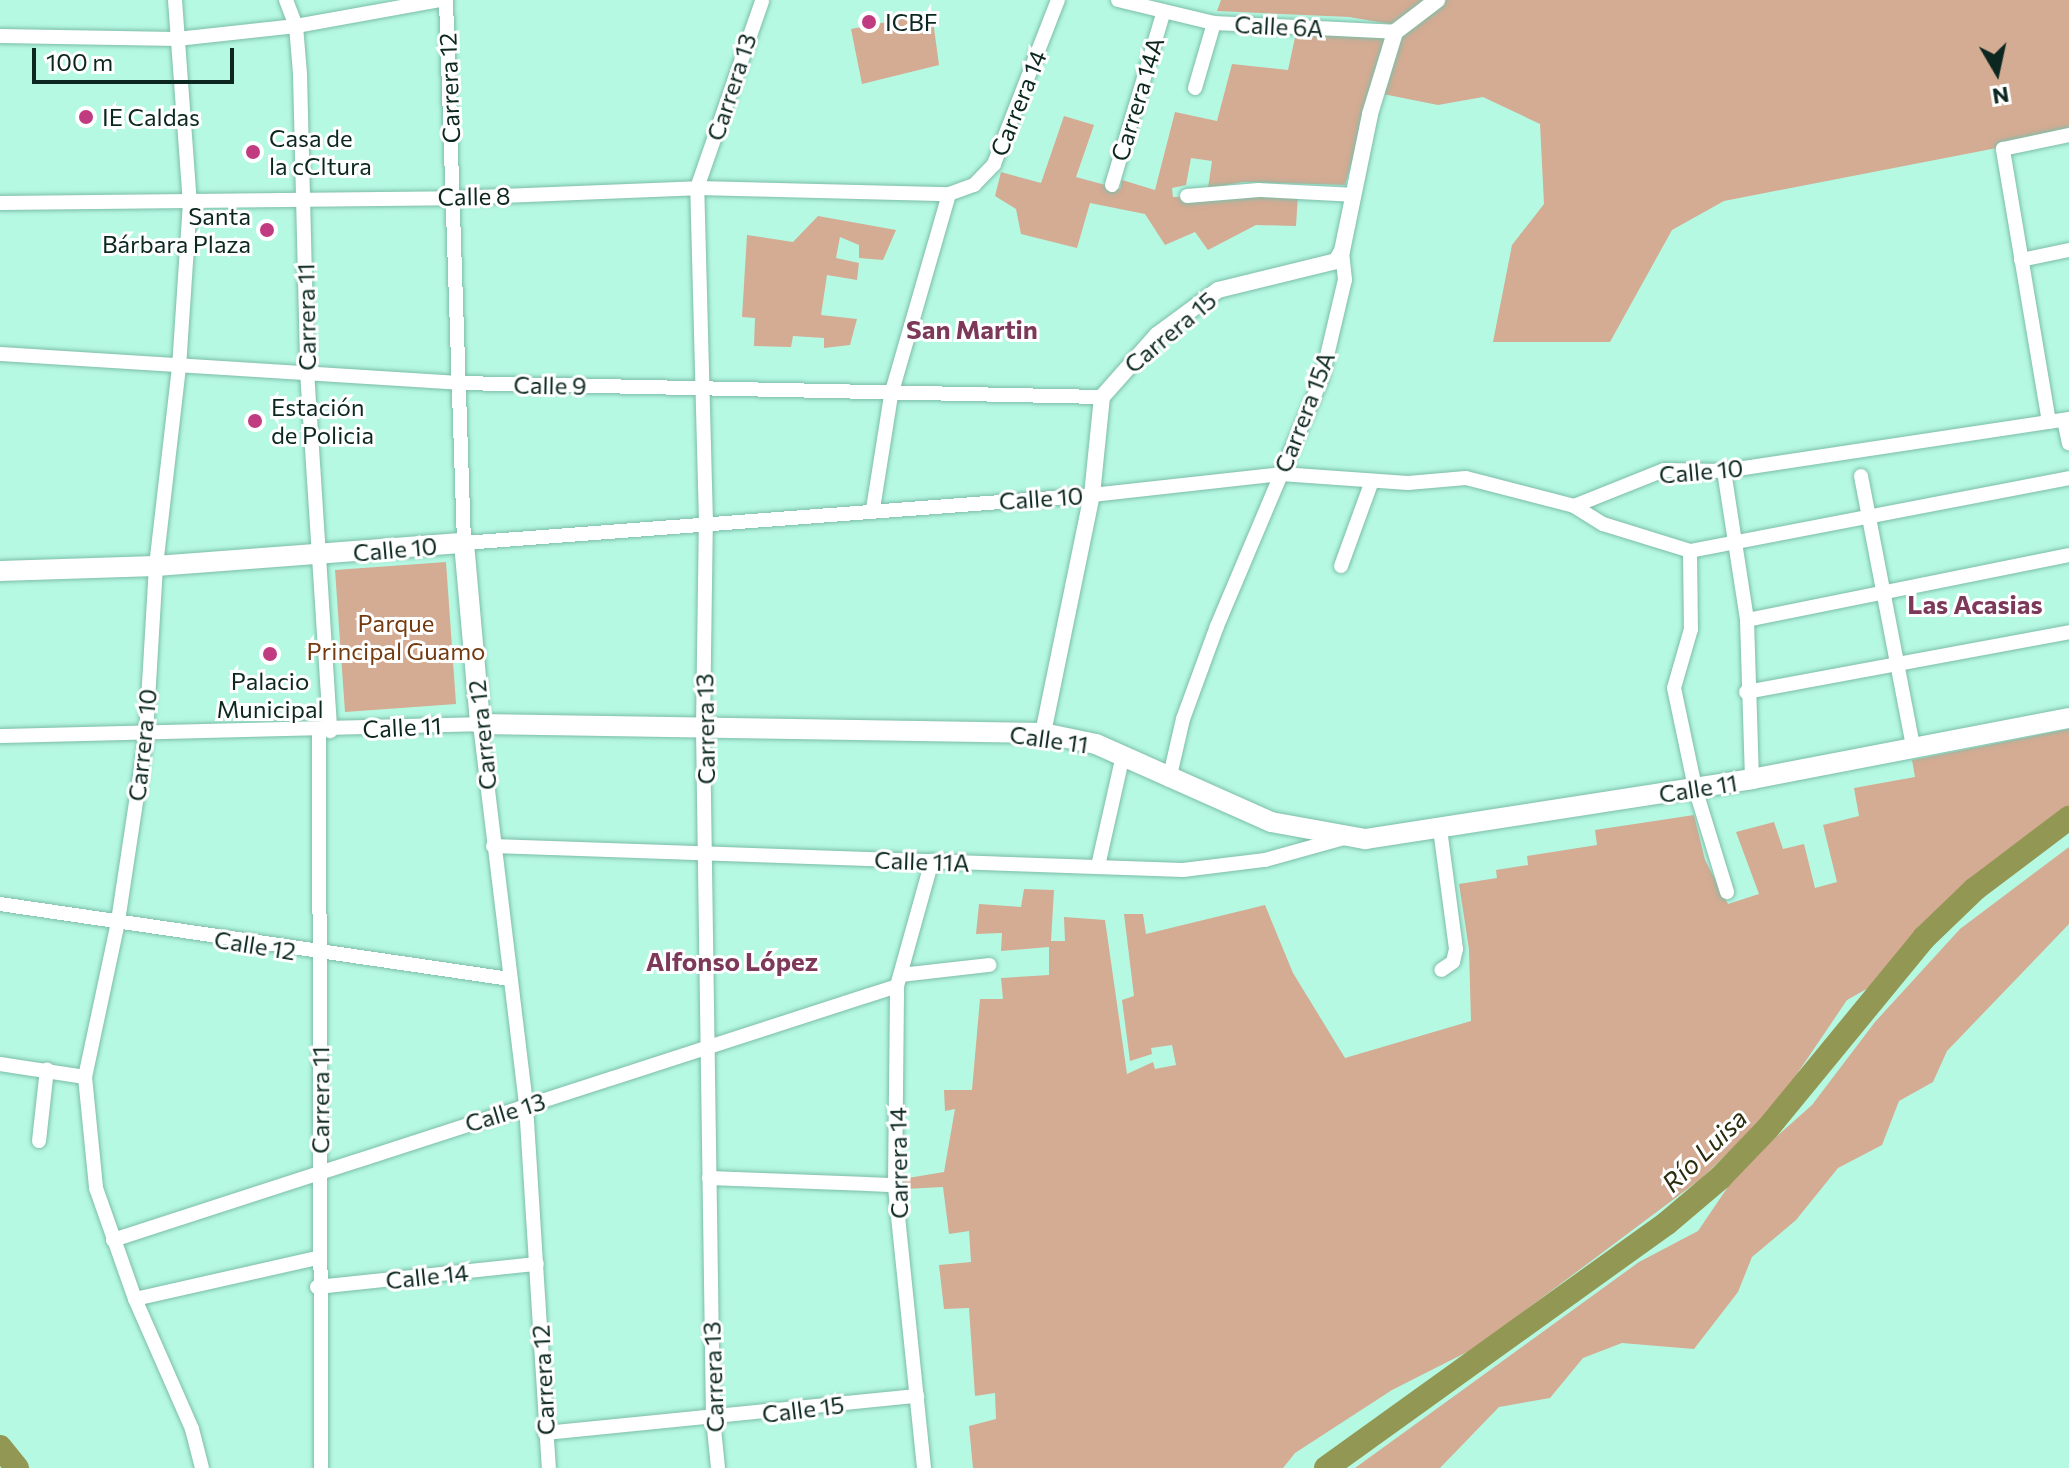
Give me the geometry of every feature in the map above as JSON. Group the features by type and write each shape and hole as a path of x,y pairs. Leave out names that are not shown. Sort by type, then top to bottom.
{"main road":[{"name":"Calle 10","path":"0,571 156,566 464,543"},
{"name":"Carrera 12","path":"464,543 480,724"},
{"name":"Calle 11","path":"480,724 1043,733 1123,755 1169,780 1271,822 1347,837 1386,839 1752,779 2069,718"}],"street":[{"name":"Carrera 10","path":"175,0 190,202 179,367 156,566 146,736 118,922 85,1077 96,1188 135,1299 192,1429 202,1468"},
{"name":"Carrera 11","path":"286,0 296,26 304,196 307,371 324,731 317,1258 321,1468"},
{"path":"0,36 177,39 296,26 443,0"},
{"name":"Carrera 12","path":"443,0 464,543"},
{"name":"Carrera 13","path":"718,1468 713,1419 709,1178 710,1049 703,727 706,523 697,188 765,0"},
{"name":"Carrera 14","path":"949,194 974,185 994,164 1058,0"},
{"name":"Calle 6A","path":"1118,0 1163,14 1214,23 1395,32"},
{"path":"1395,32 1437,0"},
{"name":"Carrera 14A","path":"1112,185 1163,14"},
{"path":"1195,88 1214,23"},
{"name":"Carrera 15A","path":"1169,780 1207,653 1322,377 1345,280 1342,251 1370,114 1395,32"},
{"path":"2069,135 2003,149 2021,260 2069,443"},
{"name":"Calle 8","path":"0,203 190,202 304,196 452,198 697,188 949,194"},
{"path":"1187,196 1259,190 1354,195"},
{"path":"873,509 891,395 949,194"},
{"path":"2021,260 2069,250"},
{"name":"Carrera 15","path":"1102,397 1157,335 1218,290 1328,265 1342,251"},
{"name":"Calle 9","path":"0,354 460,383 891,395 1102,397"},
{"path":"1043,733 1092,495 1102,397"},
{"name":"Calle 10","path":"464,543 873,509 1092,495 1281,474 1372,481 1466,478 1574,506 1664,470 1724,471 2061,421"},
{"path":"1724,471 1747,620 1746,692 1752,779"},
{"path":"1861,476 1914,750"},
{"path":"1574,506 1603,524 1690,551 2069,478"},
{"path":"1341,566 1372,481"},
{"path":"1690,551 1691,629 1674,688 1695,788 1727,892"},
{"path":"1747,620 2069,555"},
{"path":"1746,692 2069,632"},
{"name":"Carrera 12","path":"480,724 526,1105 549,1468"},
{"name":"Calle 11","path":"0,736 146,736 480,724"},
{"path":"1098,866 1123,755"},
{"path":"1440,829 1456,949 1453,962 1441,970"},
{"name":"Calle 11A","path":"493,846 1098,866 1223,867 1347,837"},
{"name":"Carrera 14","path":"924,1468 895,1185 899,980 932,861"},
{"name":"Calle 12","path":"0,904 321,955 510,979"},
{"name":"Calle 13","path":"113,1240 320,1170 710,1049 899,980 989,965"},
{"path":"0,1064 85,1077"},
{"path":"39,1141 47,1069"},
{"path":"709,1178 895,1185"},
{"path":"135,1299 317,1258"},
{"name":"Calle 14","path":"317,1287 537,1264"},
{"name":"Calle 15","path":"545,1433 713,1419 917,1396"}],"green space":[{"path":"1221,0 1426,0 1395,25 1349,17 1217,11"},
{"path":"1444,0 2069,0 2069,134 1724,201 1672,230 1610,342 1493,342 1512,245 1544,204 1540,124 1483,97 1438,105 1383,94 1404,30"},
{"path":"932,13 939,65 862,84 851,29"},
{"path":"1296,33 1389,37 1345,185 1244,182 1208,188 1212,161 1191,158 1186,185 1172,188 1173,197 1298,195 1296,226 1256,225 1208,250 1195,232 1165,245 1145,214 1090,203 1077,248 1021,234 1016,209 995,196 1001,172 1041,183 1064,116 1094,125 1076,177 1120,189 1122,180 1155,190 1175,112 1217,121 1232,64 1288,70"},
{"path":"818,216 896,230 883,260 859,258 859,245 840,237 836,258 859,263 857,280 827,275 821,315 857,319 850,345 824,348 824,338 793,336 791,347 754,346 755,318 742,317 747,235 793,242"},
{"name":"Parque Principal Guamo","path":"446,562 456,704 345,712 335,570"},
{"path":"2069,729 2069,810 1974,881 1872,986 1847,1000 1774,1108 1702,1178 1475,1348 1392,1390 1295,1453 1283,1468 973,1468 969,1426 996,1419 995,1393 975,1396 969,1308 944,1309 939,1265 971,1262 969,1231 949,1234 943,1187 904,1189 902,1179 944,1172 955,1109 945,1111 944,1090 972,1090 980,999 1003,999 1001,978 1049,975 1049,947 1001,951 1002,933 976,934 979,904 1021,907 1024,889 1054,890 1051,941 1065,941 1064,917 1105,920 1127,1074 1153,1062 1155,1069 1176,1065 1172,1045 1151,1048 1152,1054 1130,1061 1122,1000 1134,996 1124,914 1143,914 1146,934 1265,905 1293,973 1345,1058 1471,1021 1469,949 1459,884 1497,878 1496,870 1528,865 1527,856 1597,845 1595,830 1694,815 1705,860 1728,904 1759,894 1736,832 1774,822 1783,849 1804,844 1815,888 1837,882 1823,825 1859,816 1854,788 1915,777 1912,760"},
{"path":"2069,847 2069,924 1947,1051 1933,1082 1899,1101 1882,1145 1838,1168 1796,1220 1752,1257 1738,1292 1694,1349 1622,1343 1583,1358 1550,1398 1499,1407 1440,1468 1355,1468 1639,1262 1698,1231 1740,1169 1812,1105 1875,1022 1960,929"}],"waterway":[{"name":"Río Luisa","path":"1326,1468 1667,1223 1720,1178 1768,1128 1924,938 1975,889 2069,818"},
{"name":"Río Luisa","path":"0,1447 17,1468"}],"place":[{"name":"ICBF","path":"869,22"},
{"name":"IE Caldas","path":"86,117"},
{"name":"Casa de la cCltura","path":"253,152"},
{"name":"Santa Bárbara Plaza","path":"267,230"},
{"name":"Estación de Policia","path":"255,421"},
{"name":"Palacio Municipal","path":"270,654"}],"district":[{"name":"San Martin","path":"972,329"},
{"name":"Las Acasias","path":"1975,604"},
{"name":"Alfonso López","path":"732,961"}]}
